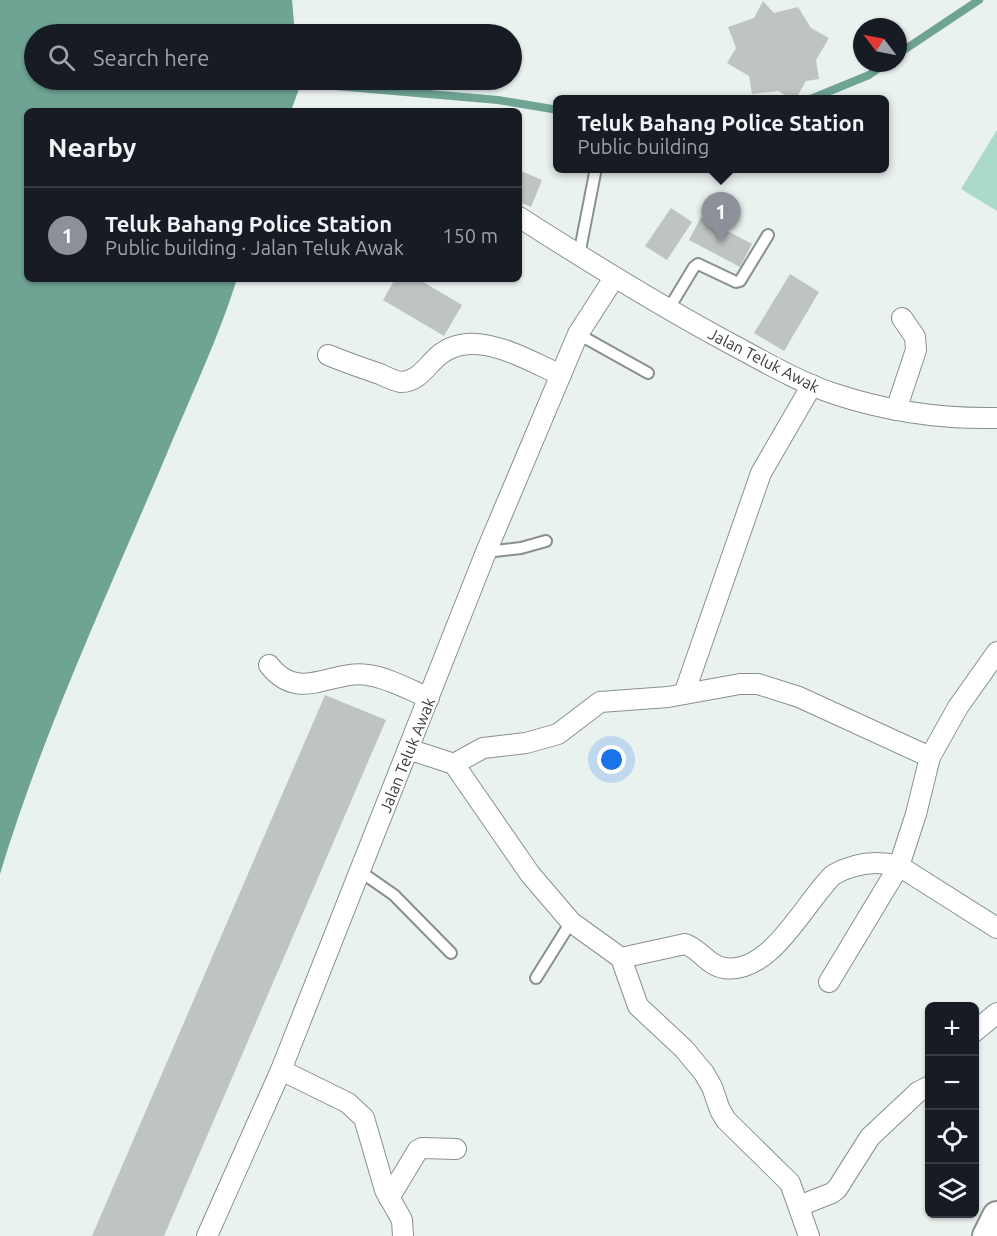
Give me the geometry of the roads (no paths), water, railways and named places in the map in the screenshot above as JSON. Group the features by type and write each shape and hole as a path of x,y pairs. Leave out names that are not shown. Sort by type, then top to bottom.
{"main road":[{"path":"987,1236 997,1216"}],"street":[{"name":"Jalan Teluk Awak","path":"522,219 669,310 779,370 812,385 858,401 896,410 932,416 993,421"},
{"name":"Jalan Teluk Awak","path":"207,1236 281,1070 486,552 578,334 615,278"},
{"path":"896,410 916,350 915,337 902,318"},
{"path":"328,355 399,382 415,378 442,353 452,347 465,343 478,343 500,349 561,375"},
{"path":"684,694 761,473 812,385"},
{"path":"829,982 899,866 916,814 930,757 958,707 997,652"},
{"path":"269,665 278,676 287,682 311,683 352,675 369,675 429,698"},
{"path":"454,764 483,748 526,743 558,734 600,702 684,694 740,684 758,684 799,697 930,757"},
{"path":"408,749 454,764 530,874 571,922 621,958 638,1006 684,1049 704,1073 726,1120 790,1183 809,1236"},
{"path":"621,958 685,944 690,945 719,967 749,965 765,955 782,937 833,875 860,864 884,862 899,866 997,928"},
{"path":"979,1029 997,1013"},
{"path":"281,1070 336,1096 357,1110 364,1118 382,1183 402,1220 403,1236"},
{"path":"800,1206 837,1189 870,1137 918,1092 925,1088"},
{"path":"389,1198 418,1150 422,1148 456,1149"}],"lane":[{"path":"579,255 595,173"},
{"path":"669,310 698,264 736,282 740,281 768,235"},
{"path":"578,334 648,373"},
{"path":"486,552 521,548 546,541"},
{"path":"361,872 394,895 452,953"},
{"path":"536,978 571,922"}],"waterway":[{"path":"907,48 979,0"},
{"path":"820,95 873,72"},
{"path":"382,90 498,100 553,109"}],"place":[{"name":"Teluk Bahang Police Station","path":"721,242"}]}
